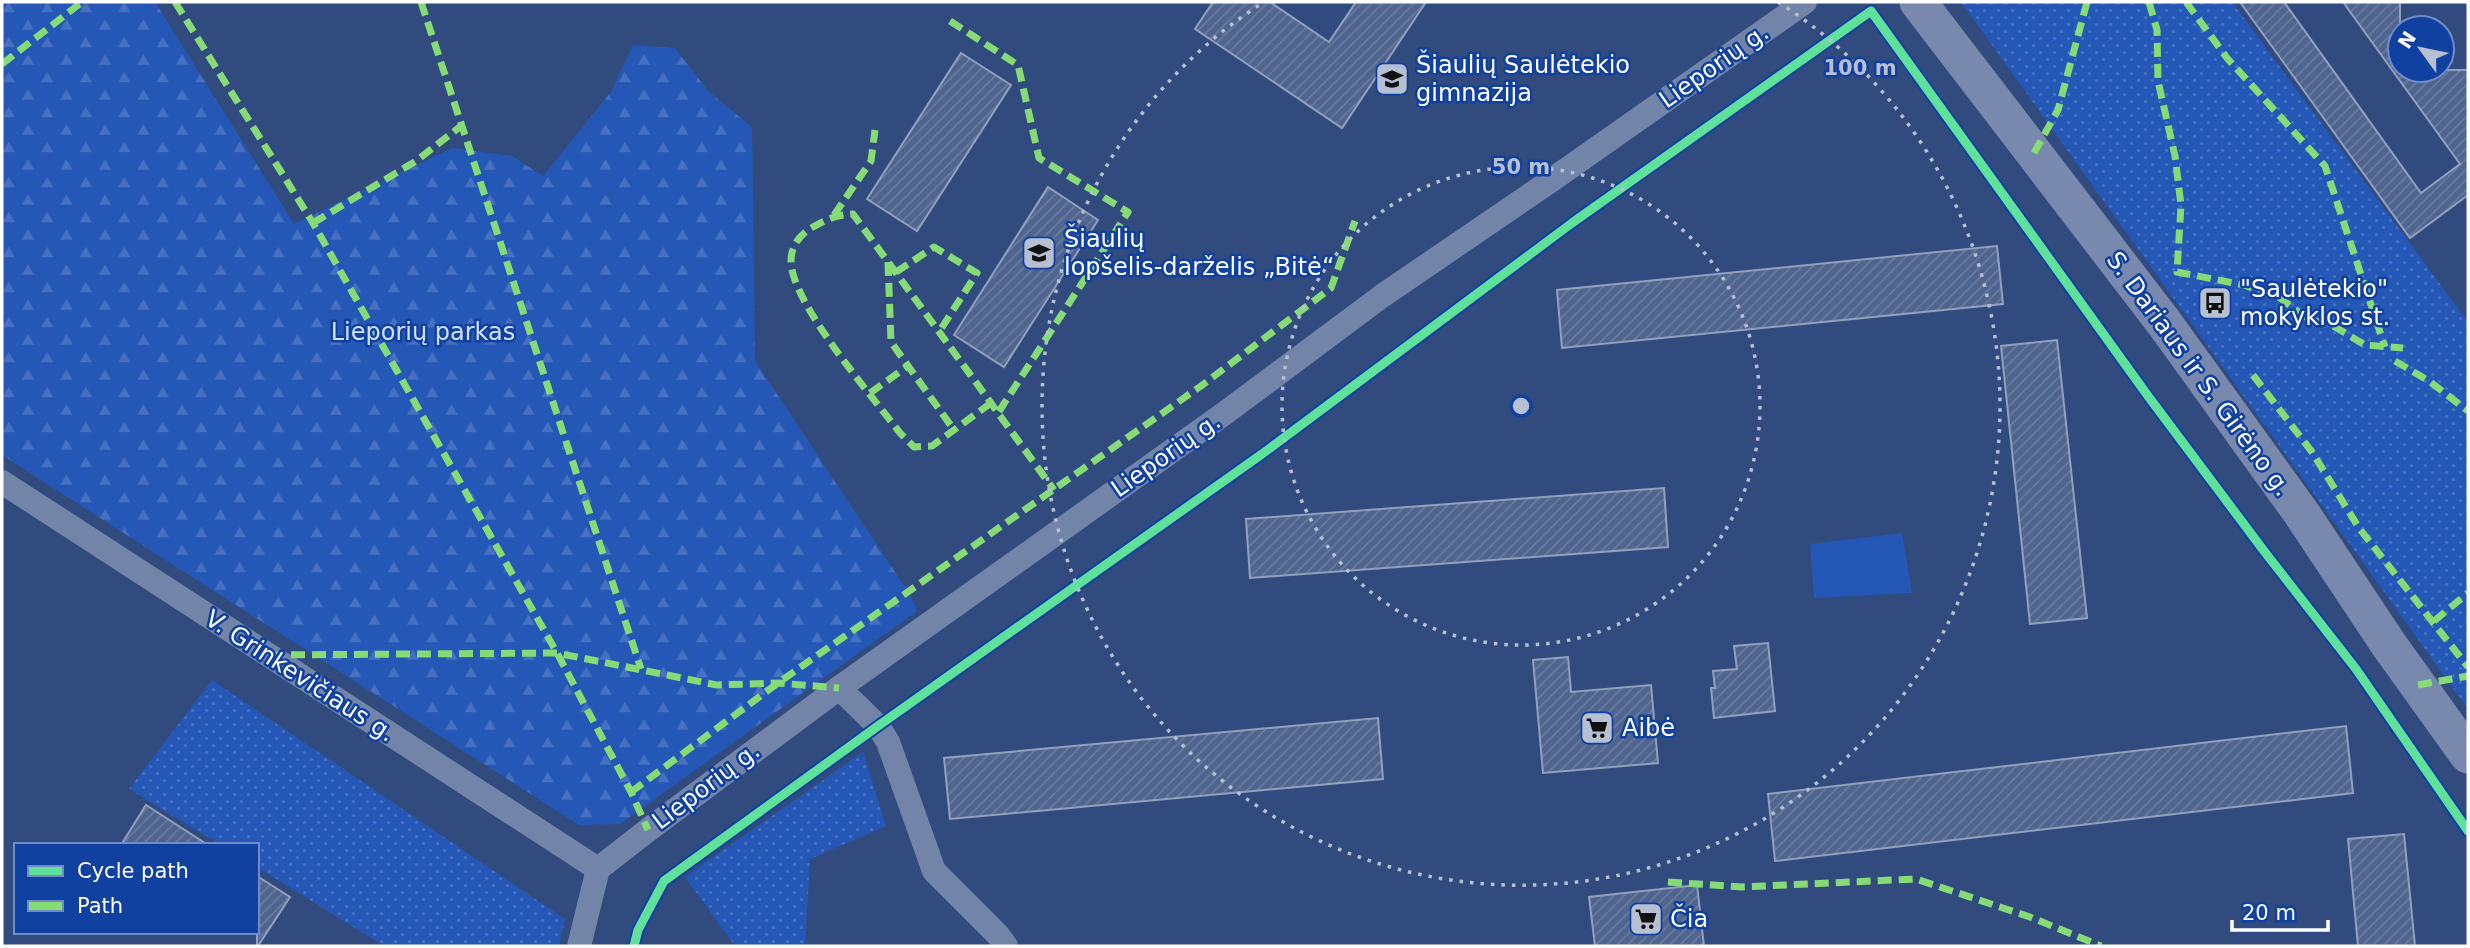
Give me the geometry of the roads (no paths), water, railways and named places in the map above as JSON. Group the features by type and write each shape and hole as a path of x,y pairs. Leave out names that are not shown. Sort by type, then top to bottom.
{"street":[{"name":"Lieporių g.","path":"598,869 839,688 1225,413 1382,296 1805,2"},
{"name":"S. Dariaus ir S. Girėno g.","path":"1918,2 2219,399 2302,514 2389,645 2468,755"},
{"name":"V. Grinkevičiaus g.","path":"2,482 598,869"},
{"path":"839,688 878,726 888,742 934,871 1006,946"},
{"path":"579,946 598,869"}],"place":[{"name":"Šiaulių Saulėtekio gimnazija","path":"1392,79"},
{"name":"Šiaulių lopšelis-darželis „Bitė“","path":"1039,253"},
{"name":"\"Saulėtekio\" mokyklos st.","path":"2215,303"},
{"name":"Aibė","path":"1597,728"},
{"name":"Čia","path":"1646,919"}],"park label":[{"name":"Lieporių parkas","path":"423,332"}]}
